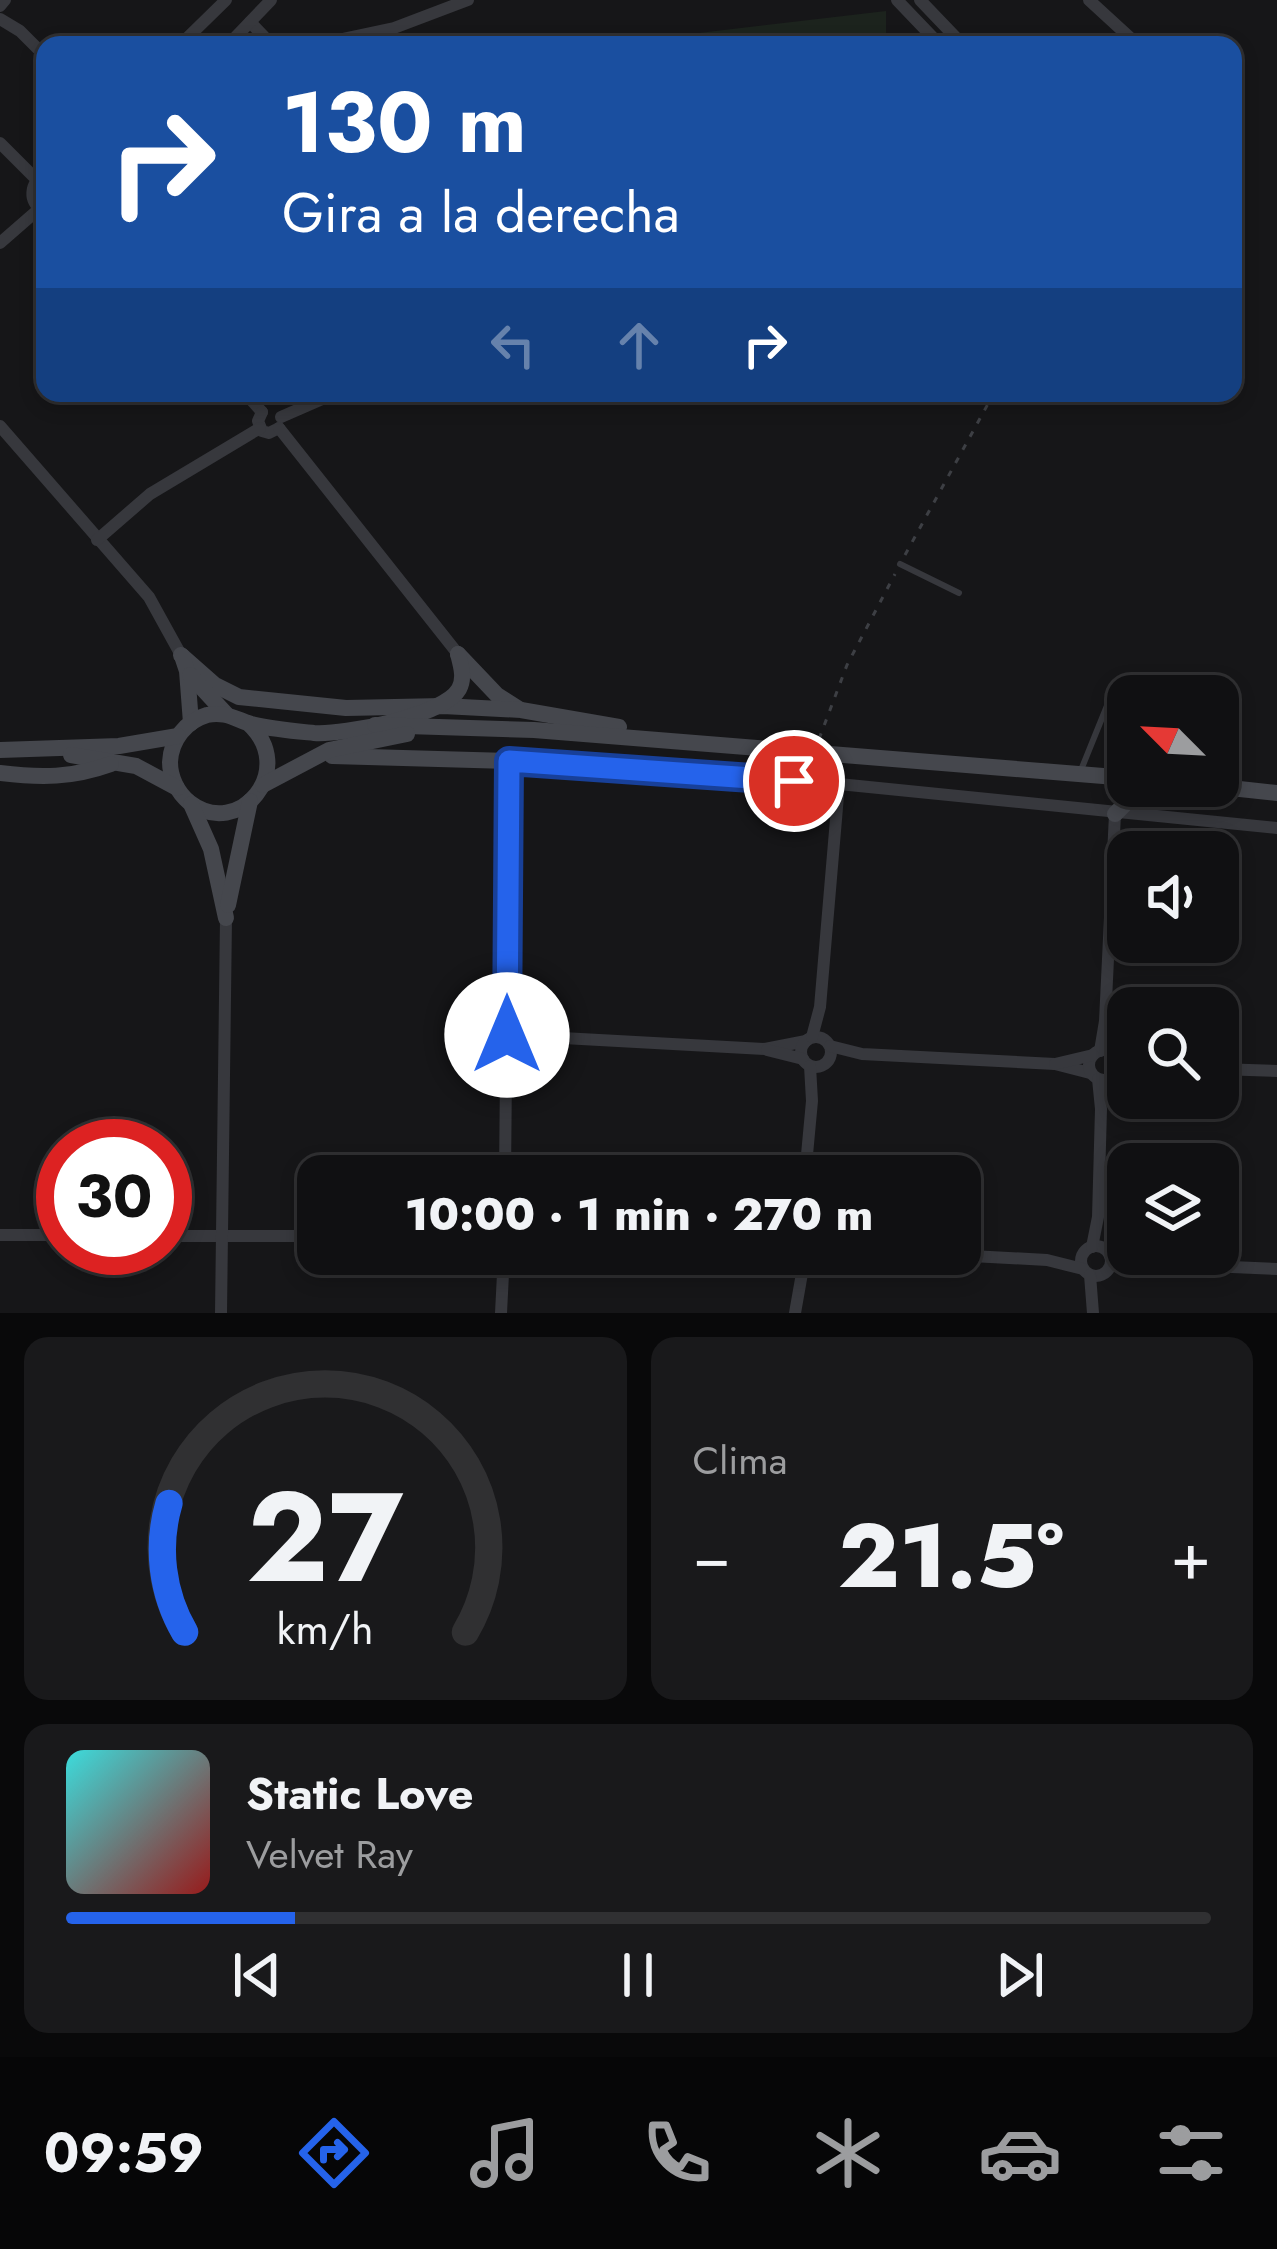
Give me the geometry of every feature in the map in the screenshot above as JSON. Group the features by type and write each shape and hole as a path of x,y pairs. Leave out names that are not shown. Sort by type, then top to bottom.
{"main road":[{"path":"184,663 226,714 248,724 320,734 443,706 460,687 458,654"},
{"path":"458,654 496,694 521,710"},
{"path":"184,663 239,697 346,708 521,710 695,742"},
{"path":"184,663 184,730 170,763 211,849 226,918"},
{"path":"0,749 119,746 184,730 207,715 226,714"},
{"path":"226,918 250,801 268,772 262,739 248,724"},
{"path":"375,725 695,742 1107,776"},
{"path":"263,785 319,755 382,738 458,727"},
{"path":"39,749 136,766 221,812 250,801"},
{"path":"319,755 509,761"},
{"path":"0,772 45,778 79,776 114,763"},
{"path":"1239,789 1277,793"},
{"path":"1115,814 1122,807"}],"street":[{"path":"189,36 226,0"},
{"path":"237,36 272,0"},
{"path":"356,36 394,28 468,0"},
{"path":"1089,0 1128,36"},
{"path":"908,2 933,36"},
{"path":"908,2 951,36"},
{"path":"0,19 36,47"},
{"path":"250,22 263,36"},
{"path":"0,143 36,173"},
{"path":"0,243 36,216"},
{"path":"253,402 262,412 260,428"},
{"path":"260,428 269,433 319,402"},
{"path":"262,412 273,410 458,654"},
{"path":"0,426 149,597 184,663"},
{"path":"97,540 150,494 260,428"},
{"path":"505,1155 509,761 838,784 1277,828"},
{"path":"807,1155 838,784"},
{"path":"1108,987 1115,814"},
{"path":"221,1313 226,918"},
{"path":"1107,999 1107,1029"},
{"path":"507,1035 765,1049 819,1041 862,1054"},
{"path":"815,1063 801,1050 819,1041"},
{"path":"765,1049 815,1063 862,1054 1054,1064 1107,1076"},
{"path":"1054,1064 1107,1057"},
{"path":"1107,1057 1089,1064 1107,1075"},
{"path":"1239,1070 1277,1071"},
{"path":"1093,1309 1107,1082"},
{"path":"0,1234 36,1235"},
{"path":"192,1236 297,1236"},
{"path":"1095,1273 1081,1259 1099,1251"},
{"path":"1047,1260 1107,1253"},
{"path":"981,1256 1047,1260 1095,1273 1107,1270"},
{"path":"1239,1267 1277,1269"},
{"path":"501,1313 503,1275"},
{"path":"795,1313 798,1275"}],"lane":[{"path":"900,564 959,593"},
{"path":"1079,773 1107,705"}],"shaded area":[{"path":"886,11 886,36 682,35"}],"route":[{"path":"507,1035 509,761 794,781"}]}
